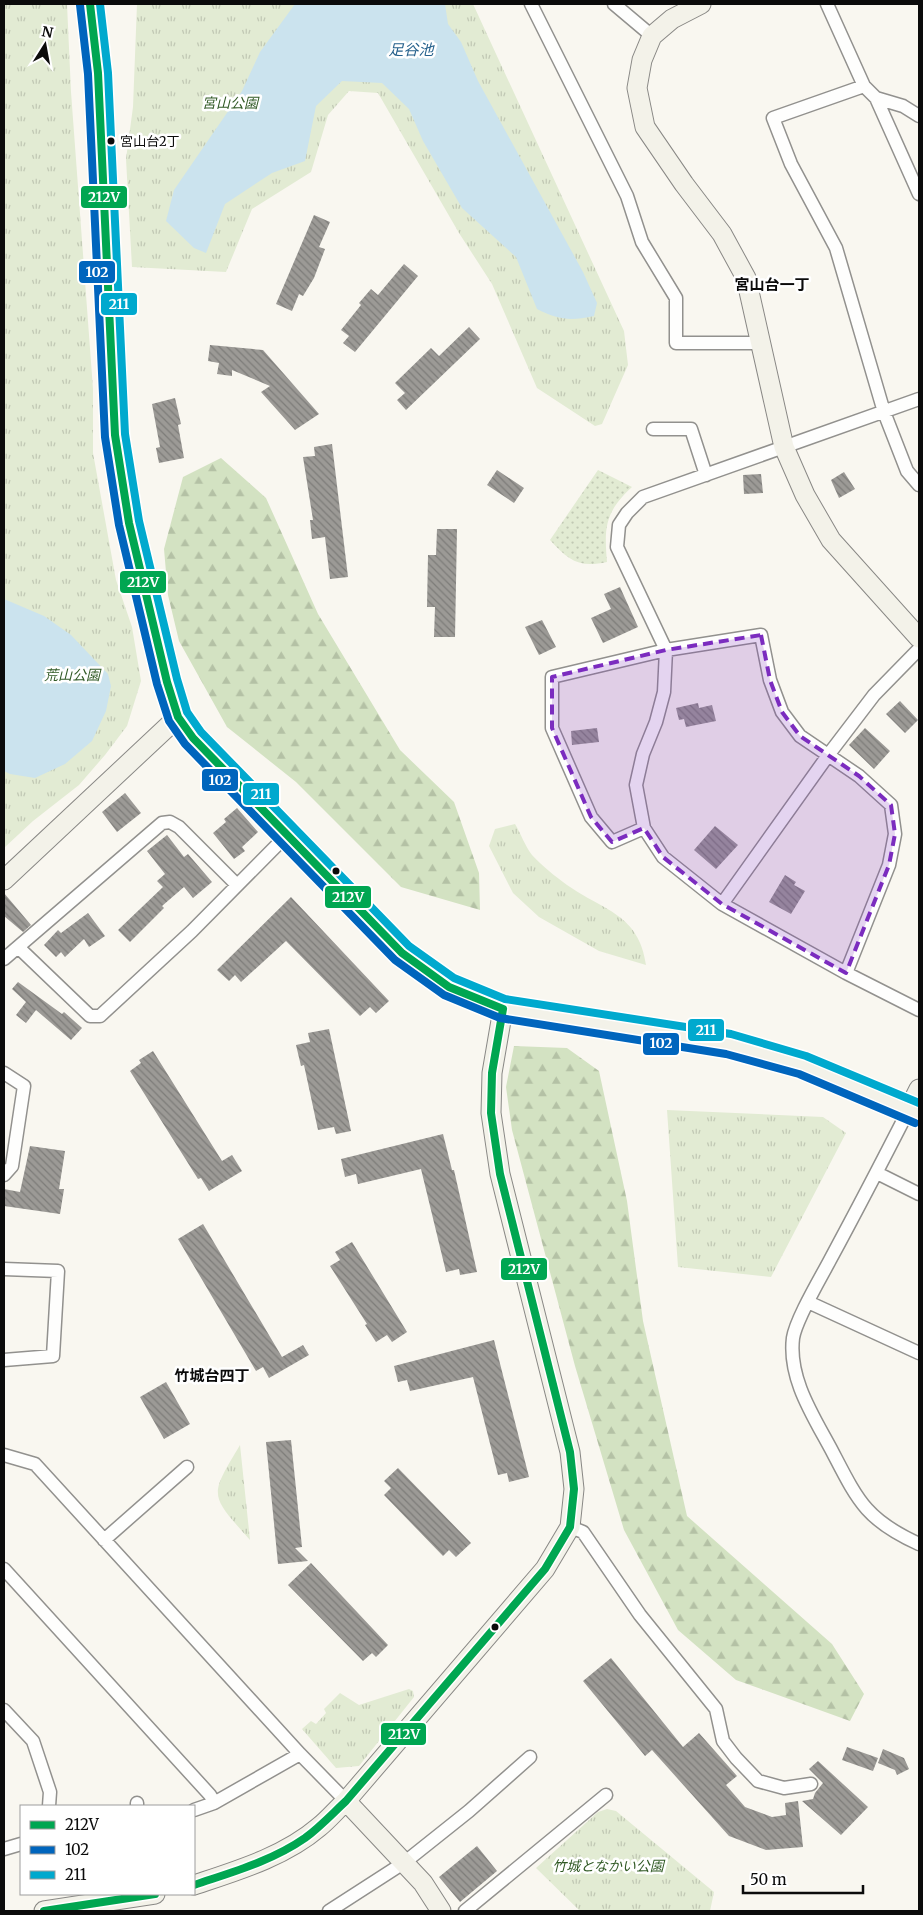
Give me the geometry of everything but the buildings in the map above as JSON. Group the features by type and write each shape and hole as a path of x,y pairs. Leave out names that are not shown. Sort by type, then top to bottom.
{"street":[{"path":"90,4 98,73 114,435 129,523 167,682 178,717 193,738 402,953 427,975 468,998 503,1009 728,1044 802,1065 914,1112"},
{"path":"531,4 627,196 642,242 676,298 676,343 761,343"},
{"path":"614,4 652,36"},
{"path":"700,4 672,19 652,36 642,60 637,88 645,127 684,184 722,234 746,278 784,447 805,495 831,540 919,638"},
{"path":"826,4 864,86 876,98 919,194"},
{"path":"864,86 773,118 790,164 836,248 884,412 907,471 919,485"},
{"path":"876,98 903,106 919,116"},
{"path":"919,399 643,497 627,512 619,525 618,547 666,650 664,692 656,722 643,754 636,785 644,828 663,857 722,904 846,973 919,1010"},
{"path":"652,429 691,429 706,475"},
{"path":"644,828 612,842 590,817 552,728 552,677 666,650 761,635 770,680 782,712 800,736 859,776 890,805 895,834 889,864 846,973"},
{"path":"722,904 828,754 874,695 919,648"},
{"path":"4,880 178,717"},
{"path":"4,959 162,823 170,822 179,827 237,885"},
{"path":"18,947 90,1016 100,1016 192,931 287,835"},
{"path":"195,1884 234,1872 287,1848 318,1828 346,1801 545,1569 570,1526 574,1489 570,1452 500,1174 491,1113 492,1073 503,1009"},
{"path":"4,1073 24,1086 12,1166 4,1175"},
{"path":"919,1089 914,1112 877,1172 808,1302 793,1338 794,1366 802,1394 852,1489 869,1514 896,1534 919,1544"},
{"path":"877,1172 919,1194"},
{"path":"4,1269 58,1271 53,1356 4,1360"},
{"path":"808,1302 919,1353"},
{"path":"4,1455 35,1464 300,1754 405,1862 423,1883 441,1911"},
{"path":"104,1540 187,1467"},
{"path":"570,1526 583,1532 640,1615 716,1709 723,1741 742,1764 758,1781 784,1788 811,1784"},
{"path":"4,1569 210,1795 214,1803"},
{"path":"4,1710 33,1741 50,1792 49,1805"},
{"path":"195,1810 214,1803 300,1754"},
{"path":"329,1911 405,1862 469,1811 530,1757"},
{"path":"465,1911 606,1795"},
{"path":"4,1849 20,1844"},
{"path":"44,1911 148,1895"}],"highlighted area":[{"path":"761,635 770,680 782,712 800,736 859,776 891,805 895,834 889,865 846,973 722,904 663,857 644,828 612,842 591,817 552,728 552,677 666,650"}],"green space":[{"name":"荒山公園","path":"4,4 67,4 71,92 93,389 93,453 116,580 132,627 141,681 127,726 105,755 79,785 33,821 4,848"},
{"name":"宮山公園","path":"137,4 473,4 624,331 628,365 602,424 595,426 537,388 492,284 459,233 378,93 349,91 328,115 311,172 252,209 226,272 132,267 126,159 133,107"},
{"path":"221,458 266,498 318,614 400,750 454,802 479,873 480,910 401,887 296,782 227,727 179,641 168,595 164,549 183,477"},
{"path":"598,470 632,487 616,504 608,521 606,529 607,562 589,564 569,558 550,540"},
{"path":"515,824 530,851 544,867 567,885 606,908 628,924 642,948 646,965 599,951 539,917 513,893 489,846 495,829"},
{"path":"514,1046 567,1048 599,1071 627,1201 643,1321 687,1516 832,1644 864,1694 850,1721 736,1680 678,1630 624,1530 575,1366 512,1130 506,1087"},
{"path":"667,1110 823,1117 846,1133 771,1277 678,1267"},
{"path":"240,1445 250,1540 227,1513 218,1495 223,1475"},
{"path":"409,1689 413,1691 414,1697 359,1766 336,1768 302,1729 311,1721 316,1724 326,1713 324,1709 340,1693 359,1705"},
{"name":"竹城となかい公園","path":"607,1809 616,1811 714,1892 710,1911 580,1911 536,1868 598,1812"}],"water":[{"name":"足谷池","path":"295,4 445,4 448,24 461,42 478,81 583,272 597,303 594,316 578,319 565,318 537,309 516,257 462,208 423,141 409,109 382,83 342,81 316,106 305,161 272,173 225,204 206,253 194,248 166,221 174,190 242,91 260,52"},
{"path":"4,599 44,616 71,635 108,674 111,686 106,711 92,741 65,764 35,778 10,774 4,771"}],"transit line":[{"name":"212V","path":"90,4 98,73 115,435 129,523 167,682 178,717 193,738 402,953 449,987 503,1009"},
{"name":"211","path":"100,4 108,73 125,434 139,521 177,679 187,712 201,732 409,946 454,978 505,999 731,1034 806,1056 919,1103"},
{"name":"102","path":"80,5 88,74 105,437 119,525 157,684 169,721 185,744 395,960 444,995 500,1018 726,1054 799,1074 915,1123"},
{"name":"212V","path":"195,1885 251,1865 292,1846 316,1829 346,1801 545,1569 570,1527 574,1489 570,1452 500,1174 491,1113 492,1073 503,1009"},
{"name":"212V","path":"44,1911 148,1895"}],"place":[{"name":"宮山台2丁","path":"111,141"}],"district":[{"name":"宮山台一丁","path":"772,284"},
{"name":"竹城台四丁","path":"212,1375"}]}
